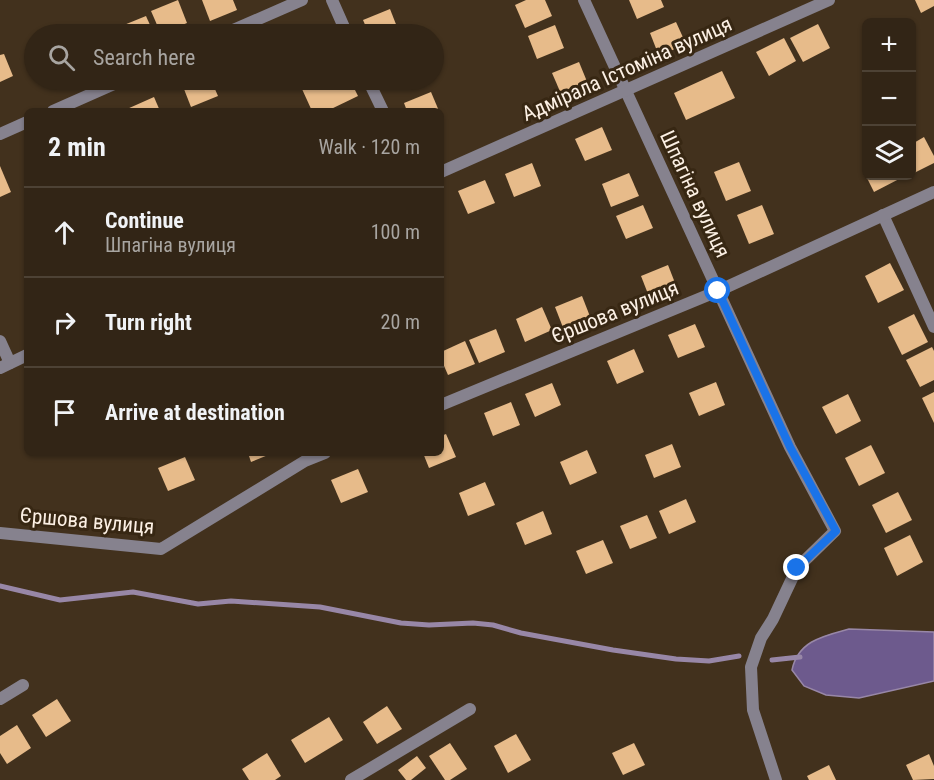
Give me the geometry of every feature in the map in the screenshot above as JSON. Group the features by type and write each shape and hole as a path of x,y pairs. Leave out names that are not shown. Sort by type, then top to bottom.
{"street":[{"path":"247,24 302,0"},
{"path":"332,0 343,24"},
{"name":"Шпагіна вулиця","path":"584,0 790,447 836,531 797,568 773,619 761,638 751,667 753,710 776,780"},
{"name":"Адмірала Істоміна вулиця","path":"444,171 829,0"},
{"path":"60,108 100,90"},
{"path":"373,90 382,108"},
{"path":"0,134 24,123"},
{"name":"Єршова вулиця","path":"444,404 718,291 934,192"},
{"path":"883,215 934,327"},
{"path":"0,341 5,365 24,356"},
{"name":"Єршова вулиця","path":"0,533 161,549 305,461 318,456"},
{"path":"0,699 23,685"},
{"path":"351,780 470,709"}],"shaded area":[{"path":"849,629 934,632 934,681 859,698 826,695 804,686 792,670 800,652 821,637"}],"building":[{"path":"178,0 187,23 157,24 151,11"},
{"path":"202,0 233,0 237,10 210,21"},
{"path":"526,0 545,0 552,16 525,28 515,5"},
{"path":"629,0 661,0 664,7 637,19"},
{"path":"915,0 934,0 934,6 921,13"},
{"path":"390,9 396,24 365,24 363,20"},
{"path":"146,16 150,24 126,24"},
{"path":"676,22 686,44 659,56 650,33"},
{"path":"818,24 830,48 803,62 790,38"},
{"path":"555,25 564,48 537,59 528,36"},
{"path":"784,38 796,61 769,76 756,52"},
{"path":"4,54 13,76 0,82 0,55"},
{"path":"579,62 588,84 562,96 552,73"},
{"path":"722,71 735,98 686,120 674,93"},
{"path":"184,90 215,90 218,96 191,107"},
{"path":"302,90 355,90 358,96 333,108 311,108"},
{"path":"431,92 438,108 406,108 404,103"},
{"path":"154,97 159,108 129,108"},
{"path":"602,127 612,150 585,161 575,139"},
{"path":"924,137 934,156 934,163 916,172 916,142"},
{"path":"739,162 751,191 726,201 714,172"},
{"path":"532,163 541,186 514,197 505,174"},
{"path":"0,166 11,192 0,197"},
{"path":"629,173 639,196 611,207 602,184"},
{"path":"485,180 495,203 468,214 458,191"},
{"path":"868,180 897,180 874,192"},
{"path":"643,205 653,228 626,239 616,216"},
{"path":"762,205 774,234 749,244 737,215"},
{"path":"890,263 904,290 878,303 865,276"},
{"path":"668,265 677,288 650,299 641,276"},
{"path":"582,296 591,319 564,330 555,307"},
{"path":"542,307 552,330 525,342 516,319"},
{"path":"914,314 928,342 902,355 888,327"},
{"path":"695,324 705,347 678,358 668,335"},
{"path":"496,329 505,352 479,363 469,340"},
{"path":"465,341 475,364 448,375 444,366 444,351"},
{"path":"932,347 934,380 920,387 906,360"},
{"path":"634,349 644,372 617,384 607,361"},
{"path":"716,382 725,405 699,416 689,393"},
{"path":"552,383 561,405 535,417 525,394"},
{"path":"934,392 934,423 922,398"},
{"path":"848,394 861,421 836,434 822,407"},
{"path":"511,402 520,425 493,436 484,413"},
{"path":"446,434 456,457 429,468 424,456 444,456 444,435"},
{"path":"672,444 681,467 654,478 645,455"},
{"path":"871,445 885,473 859,486 845,458"},
{"path":"587,450 597,473 570,485 560,462"},
{"path":"249,456 266,456 251,462"},
{"path":"185,457 195,480 168,491 158,468"},
{"path":"358,469 368,492 341,503 331,480"},
{"path":"485,482 495,505 468,516 459,493"},
{"path":"898,492 912,520 886,533 872,505"},
{"path":"686,499 696,522 669,534 659,511"},
{"path":"543,511 552,534 525,545 516,523"},
{"path":"647,515 657,538 630,549 620,526"},
{"path":"910,535 923,562 897,576 884,548"},
{"path":"603,540 613,563 586,574 576,551"},
{"path":"57,699 71,721 46,737 32,715"},
{"path":"387,706 402,729 377,744 363,722"},
{"path":"329,717 343,740 305,763 291,740"},
{"path":"17,725 31,748 7,764 0,753 0,736"},
{"path":"516,734 531,760 508,773 494,746"},
{"path":"450,743 467,769 450,780 445,780 429,756"},
{"path":"634,743 645,765 623,775 612,753"},
{"path":"267,753 281,776 275,780 249,780 242,769"},
{"path":"929,754 934,766 934,779 913,780 906,765"},
{"path":"417,756 426,768 411,780 406,780 398,770"},
{"path":"829,765 836,780 809,780 807,776"}],"waterway":[{"path":"0,586 60,600 133,592 198,604 231,601 320,607 401,623 493,625 521,633 676,659 709,661 739,656"},
{"path":"772,660 800,657"}],"route":[{"path":"718,291 790,447 836,531 797,568"}]}
